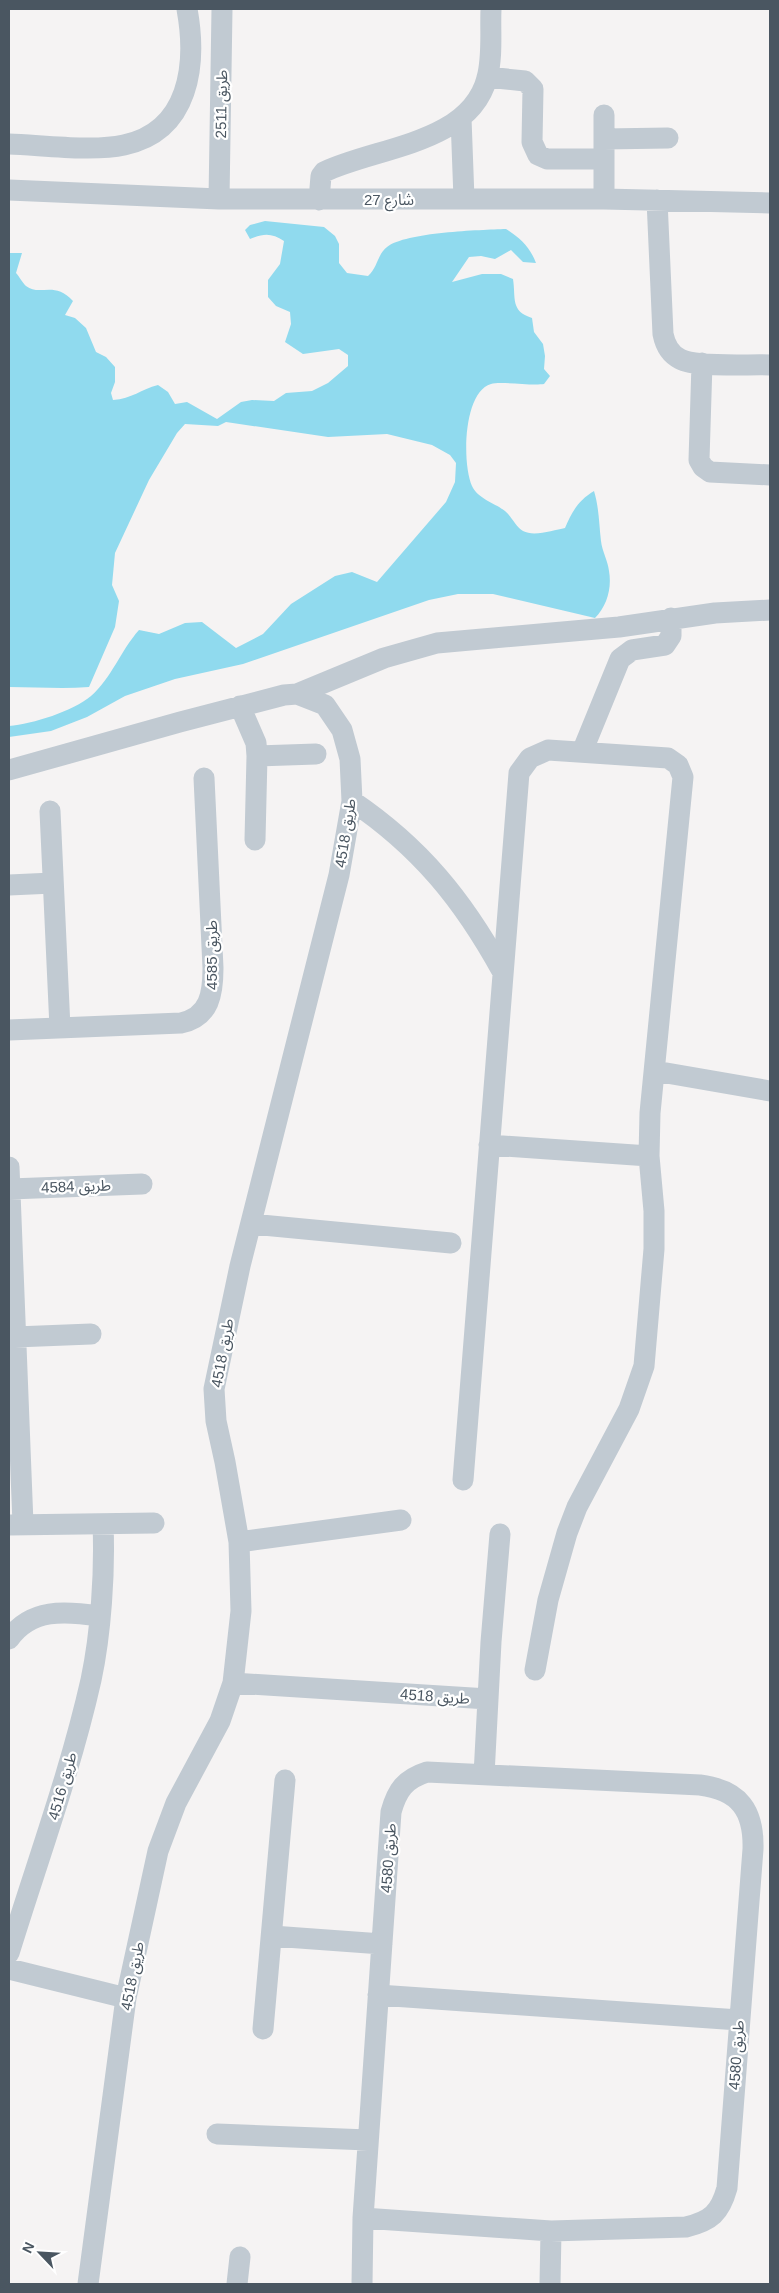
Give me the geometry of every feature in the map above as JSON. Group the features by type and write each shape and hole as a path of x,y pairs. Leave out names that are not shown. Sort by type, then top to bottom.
{"street":[{"path":"9,144 108,148 139,140 153,132 175,110 188,81 192,47 187,9"},
{"name":"طريق 2511","path":"219,199 222,9"},
{"path":"319,200 321,176 324,172 429,136 461,118 479,98 487,77 491,9"},
{"path":"487,77 525,81 533,89 532,142 538,155 547,159 668,138"},
{"path":"604,115 604,199"},
{"path":"461,118 464,199"},
{"name":"شارع 27","path":"9,190 219,199 604,199 770,203"},
{"path":"657,200 665,342 674,355 688,362 770,364"},
{"path":"702,363 699,460 703,467 710,472 770,475"},
{"path":"297,694 384,658 437,643 619,627 671,618 770,610"},
{"path":"582,752 620,659 632,650 665,645 671,636 671,618"},
{"name":"طريق 4518","path":"9,770 240,706 284,695 297,694 325,704 342,730 350,759 352,801 339,875 238,1275 214,1389 216,1421 239,1542 241,1611 233,1683 220,1721 165,1826 158,1851 126,1998 88,2284"},
{"path":"240,706 256,743 258,756 255,840"},
{"path":"463,1480 519,773 524,765 538,752 557,749 668,758 674,761 681,771 682,783 650,1113 654,1249 644,1366 629,1408 577,1507 567,1533 548,1600 535,1670"},
{"path":"258,756 316,754"},
{"name":"طريق 4585","path":"9,1030 181,1023 191,1021 197,1017 210,1002 213,989 213,968 204,778"},
{"path":"352,801 384,823 430,868 470,917 502,971"},
{"path":"50,811 60,1028"},
{"path":"9,885 53,883"},
{"path":"655,1071 770,1091"},
{"path":"489,1145 650,1156"},
{"path":"9,1167 15,1337 16,1524 154,1523"},
{"name":"طريق 4584","path":"10,1188 142,1184"},
{"path":"251,1224 451,1243"},
{"path":"15,1337 91,1334"},
{"path":"239,1542 401,1520"},
{"name":"طريق 4516","path":"9,1954 53,1818 92,1678 100,1616 104,1524"},
{"path":"484,1776 500,1534"},
{"path":"9,1639 17,1628 32,1618 46,1614 67,1612 100,1616"},
{"name":"طريق 4518","path":"233,1683 488,1699"},
{"name":"طريق 4580","path":"362,2284 363,2218 391,1812 395,1796 403,1784 414,1776 426,1772 700,1785 726,1791 738,1799 748,1814 753,1831 727,2188 723,2203 714,2215 701,2224 686,2227 551,2231 363,2218"},
{"path":"263,2029 285,1780"},
{"path":"272,1936 382,1944"},
{"path":"9,1969 126,1998"},
{"path":"378,1995 739,2020"},
{"path":"217,2134 368,2140"},
{"path":"550,2284 551,2231"},
{"path":"237,2284 240,2257"}],"water":[{"path":"265,221 324,227 335,236 339,244 339,263 347,273 368,276 387,247 410,238 444,233 506,229 524,243 536,263 523,262 511,250 495,259 481,256 469,257 452,282 482,274 501,274 513,279 515,303 520,312 532,318 534,332 543,344 545,356 544,369 550,376 544,384 495,383 482,390 475,400 467,430 466,446 469,476 472,486 478,494 505,511 523,531 528,533 544,533 565,528 576,507 594,491 602,545 610,577 609,590 603,608 595,618 493,594 458,594 429,600 243,664 175,679 125,696 87,717 51,731 9,737 9,726 29,723 52,716 74,707 91,696 110,673 139,630 159,634 185,623 202,622 236,648 263,634 291,604 335,576 352,572 377,582 446,502 455,482 456,463 450,455 432,445 387,434 328,437 226,422 218,426 185,424 177,433 149,480 115,553 112,585 119,601 115,627 89,687 9,687 9,253 22,253 16,273 26,286 37,290 60,291 73,301 65,315 75,318 86,328 96,352 106,357 115,367 115,382 111,393 113,400 126,398 158,385 168,392 175,404 187,402 217,419 241,402 252,400 274,401 286,393 312,391 328,383 348,366 348,355 339,349 303,354 285,342 291,324 290,312 276,306 268,297 268,280 280,264 284,241 276,236 268,235 250,239 245,230 250,225"}]}
